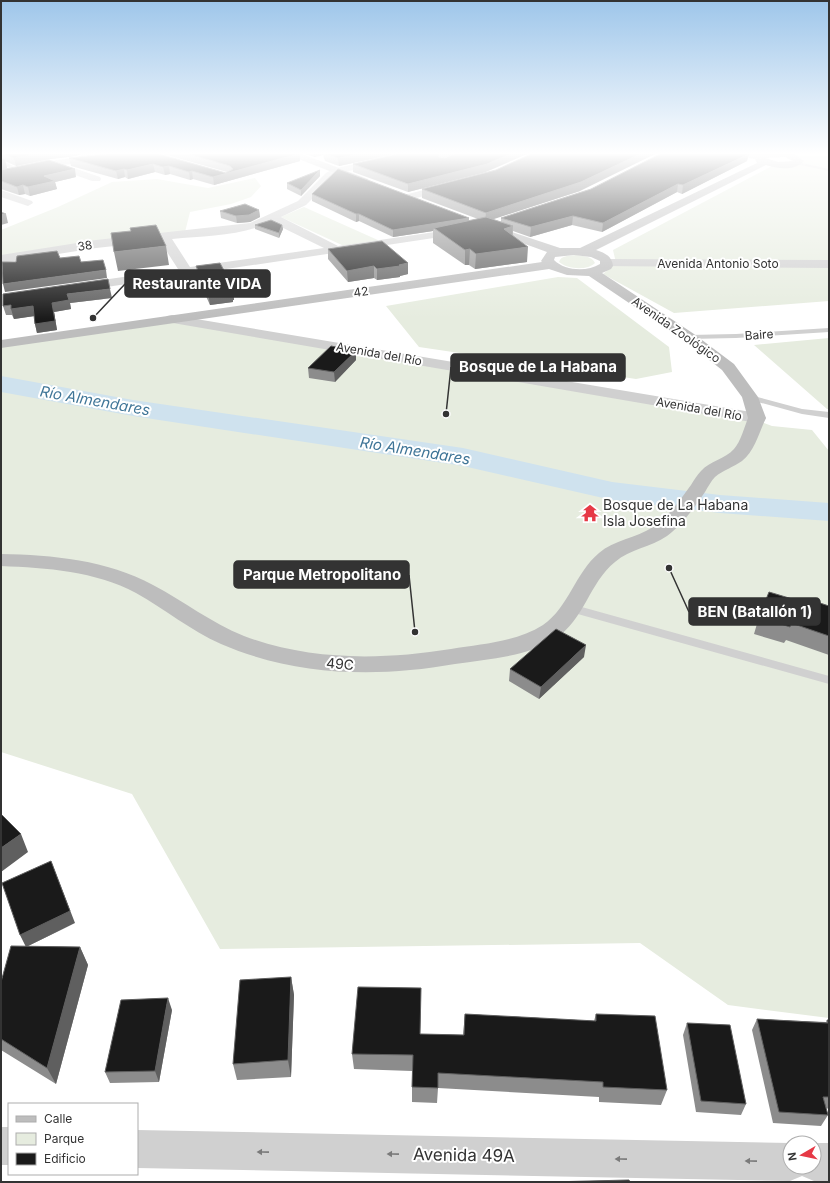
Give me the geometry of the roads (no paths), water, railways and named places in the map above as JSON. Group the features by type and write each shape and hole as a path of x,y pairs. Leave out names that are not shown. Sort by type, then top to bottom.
{"street":[{"name":"38","path":"1,259 96,244 164,238 237,229 253,226 288,209"},
{"path":"604,259 604,268 592,272 568,271 555,268 547,261 550,255 559,252 584,251 670,209"},
{"path":"604,259 693,209"},
{"path":"271,217 338,250"},
{"path":"71,288 448,235 482,225 501,222"},
{"path":"482,225 559,252"},
{"path":"164,238 187,272"},
{"path":"584,251 604,259"},
{"name":"Avenida Antonio Soto","path":"604,259 829,264"},
{"name":"42","path":"172,319 550,264"},
{"name":"Avenida Zoológico","path":"592,272 689,337 728,367 750,397 757,418"},
{"name":"Avenida del Río","path":"1,344 172,319 757,418"},
{"name":"49C","path":"1,560 51,563 111,574 138,585 162,598 197,622 225,636 251,647 313,662 348,666 389,666 436,660 512,646 529,641 554,629 562,622 589,576 609,555 653,536 674,521 709,473 741,452 757,418"},
{"name":"Avenida 49A","path":"138,1149 782,1162"}],"lane":[{"name":"Baire","path":"689,337 736,336 829,330"},
{"name":"Avenida del Río","path":"750,397 802,411 829,415"},
{"path":"571,608 829,680"}],"waterway":[{"name":"Río Almendares","path":"1,384 133,408 463,457 612,491 720,504 829,512"}],"place":[{"name":"Restaurante VIDA","path":"93,318"},
{"name":"Bosque de La Habana","path":"446,414"},
{"name":"Bosque de La Habana Isla Josefina","path":"590,513"},
{"name":"BEN (Batallón 1)","path":"669,568"},
{"name":"Parque Metropolitano","path":"415,632"}]}
